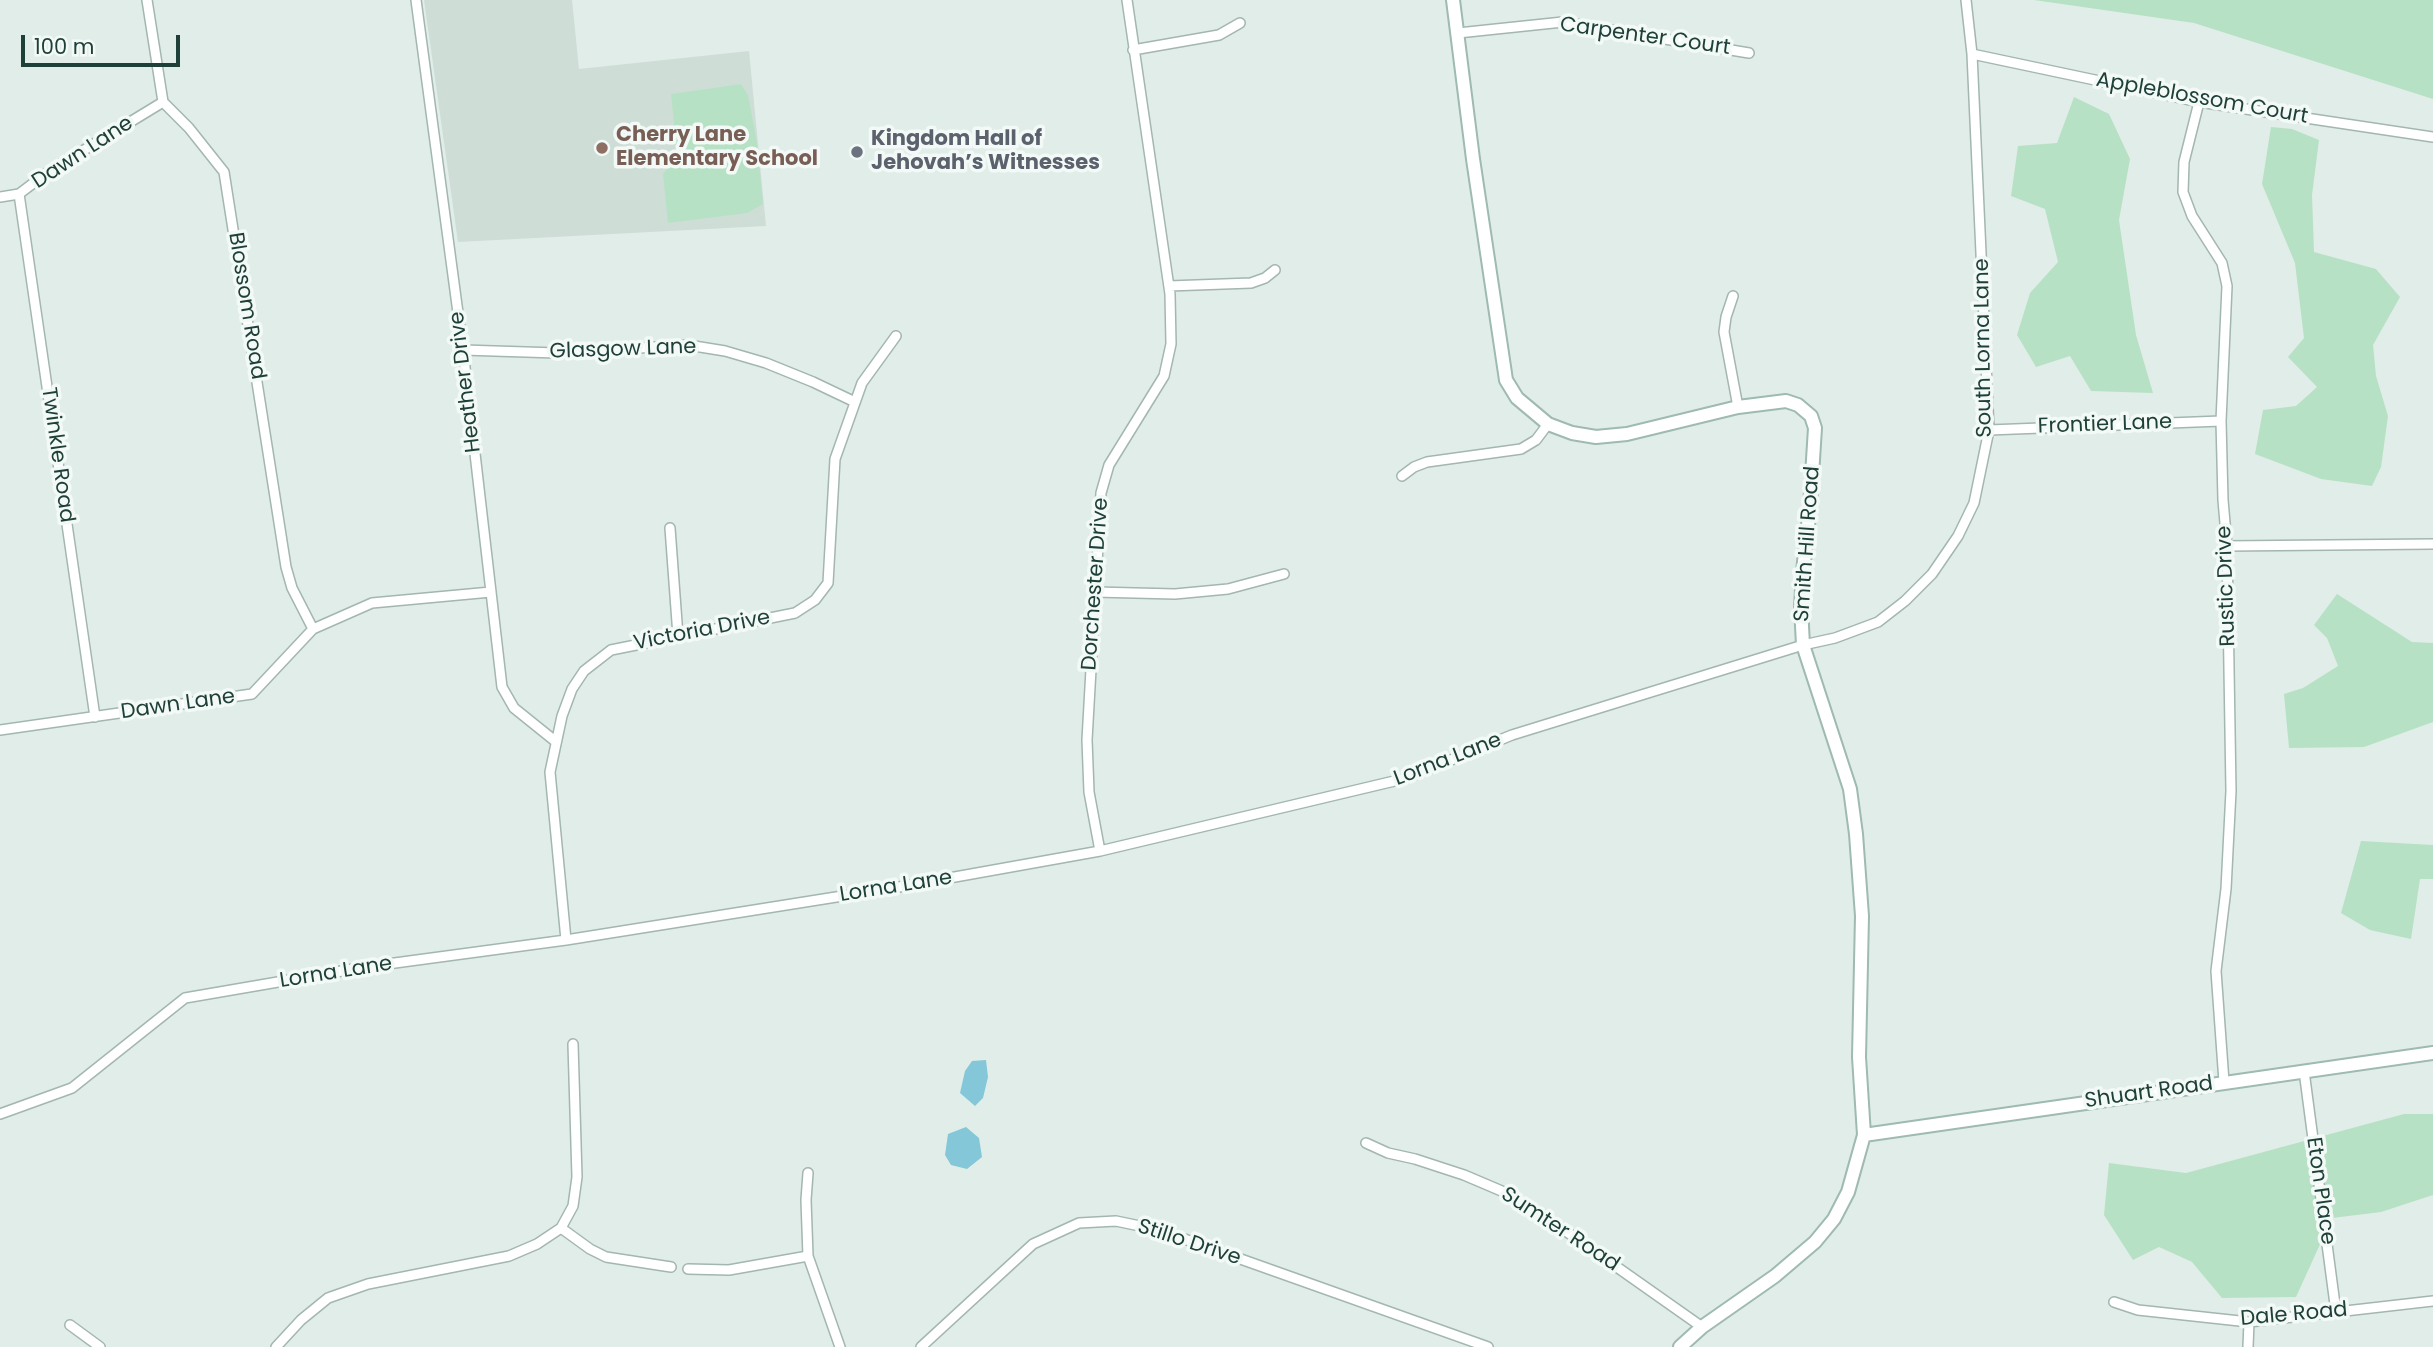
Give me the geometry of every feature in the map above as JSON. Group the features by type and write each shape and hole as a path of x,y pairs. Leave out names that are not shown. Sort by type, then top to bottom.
{"street":[{"path":"147,0 163,102"},
{"name":"Heather Drive","path":"416,0 463,350 502,687 514,708 555,741"},
{"name":"Dorchester Drive","path":"1100,851 1089,792 1087,740 1101,493 1109,465 1164,376 1171,344 1169,286 1127,0"},
{"name":"Smith Hill Road","path":"1453,0 1473,159 1506,380 1517,398 1548,424 1572,433 1596,437 1627,434 1738,407 1786,401 1798,405 1811,416 1815,428 1810,507 1802,571 1803,645 1850,789 1856,834 1862,916 1859,1057 1864,1135 1848,1192 1834,1219 1815,1242 1774,1276 1702,1327 1681,1347"},
{"name":"South Lorna Lane","path":"1803,645 1835,638 1878,622 1905,601 1932,574 1958,536 1974,503 1989,430 1972,54 1966,0"},
{"name":"Carpenter Court","path":"1458,33 1563,22 1749,53"},
{"path":"1133,50 1219,34 1240,23"},
{"name":"Appleblossom Court","path":"1972,54 2199,102 2433,137"},
{"name":"Dawn Lane","path":"0,197 19,194 48,172 163,102"},
{"name":"Blossom Road","path":"163,102 224,172 286,567 292,588 313,629"},
{"name":"Rustic Drive","path":"2199,102 2184,162 2183,192 2192,216 2222,263 2227,286 2221,421 2227,546 2231,791 2226,889 2216,971 2224,1082"},
{"name":"Twinkle Road","path":"19,194 94,717"},
{"path":"1169,286 1251,283 1265,278 1275,270"},
{"path":"1733,296 1724,332 1738,407"},
{"name":"Victoria Drive","path":"565,940 550,772 555,741 572,690 584,671 611,650 795,613 815,600 828,583 835,459 862,383 896,336"},
{"name":"Glasgow Lane","path":"463,350 557,353 688,345 725,351 766,363 855,402"},
{"name":"Frontier Lane","path":"1989,430 2221,421"},
{"path":"1402,476 1427,462 1521,449 1536,440 1548,424"},
{"path":"670,528 678,636"},
{"path":"2227,546 2433,544"},
{"path":"1096,592 1175,594 1228,590 1284,574"},
{"name":"Dawn Lane","path":"0,730 251,694 313,629 372,603 491,592"},
{"name":"Lorna Lane","path":"0,1114 72,1088 185,998 368,967 565,940 899,887 1100,851 1407,778 1512,735 1803,645"},
{"path":"276,1347 301,1320 328,1298 368,1284 509,1256 537,1244 561,1228 573,1206 577,1177 573,1044"},
{"name":"Shuart Road","path":"1864,1135 2433,1053"},
{"name":"Eton Place","path":"2304,1071 2336,1312"},
{"name":"Sumter Road","path":"1366,1143 1388,1153 1464,1175 1504,1192 1543,1215 1702,1327"},
{"path":"808,1173 808,1256 840,1347"},
{"name":"Stillo Drive","path":"921,1347 1033,1244 1079,1223 1116,1221 1159,1230 1488,1347"},
{"path":"561,1228 606,1256 671,1267"},
{"path":"688,1269 729,1270 808,1256"},
{"name":"Dale Road","path":"2114,1302 2138,1310 2249,1322 2433,1301"},
{"path":"2248,1347 2249,1322"},
{"path":"71,1325 100,1347"}],"shaded area":[{"name":"Cherry Lane Elementary School","path":"424,0 572,0 579,69 749,51 766,226 458,242"}],"green space":[{"path":"2034,0 2433,0 2433,99 2194,23"},
{"path":"741,84 748,95 757,143 763,204 747,213 668,223 663,174 682,150 676,143 671,94"},
{"path":"2074,97 2109,114 2130,159 2119,220 2136,335 2153,393 2091,391 2070,356 2036,367 2017,335 2030,293 2058,262 2045,209 2011,196 2018,146 2057,143"},
{"path":"2271,127 2292,129 2319,140 2312,195 2314,252 2376,269 2400,297 2373,345 2376,376 2388,416 2381,467 2372,486 2321,479 2255,454 2263,410 2296,406 2317,387 2288,357 2304,338 2295,263 2262,184"},
{"path":"2337,594 2412,642 2433,643 2433,722 2364,747 2289,748 2284,694 2303,688 2338,666 2327,638 2314,625"},
{"path":"2361,841 2433,845 2433,879 2420,879 2411,939 2370,930 2341,913"},
{"path":"2404,1114 2433,1114 2433,1195 2381,1212 2332,1218 2296,1297 2222,1298 2192,1262 2159,1247 2133,1260 2104,1215 2109,1163 2186,1173"}],"water":[{"path":"986,1060 988,1077 983,1098 975,1106 960,1093 965,1071 972,1061"},
{"path":"966,1127 979,1138 982,1157 967,1169 951,1165 945,1155 948,1134"}],"place":[{"name":"Cherry Lane Elementary School","path":"602,148"},
{"name":"Kingdom Hall of Jehovah’s Witnesses","path":"857,152"}]}
